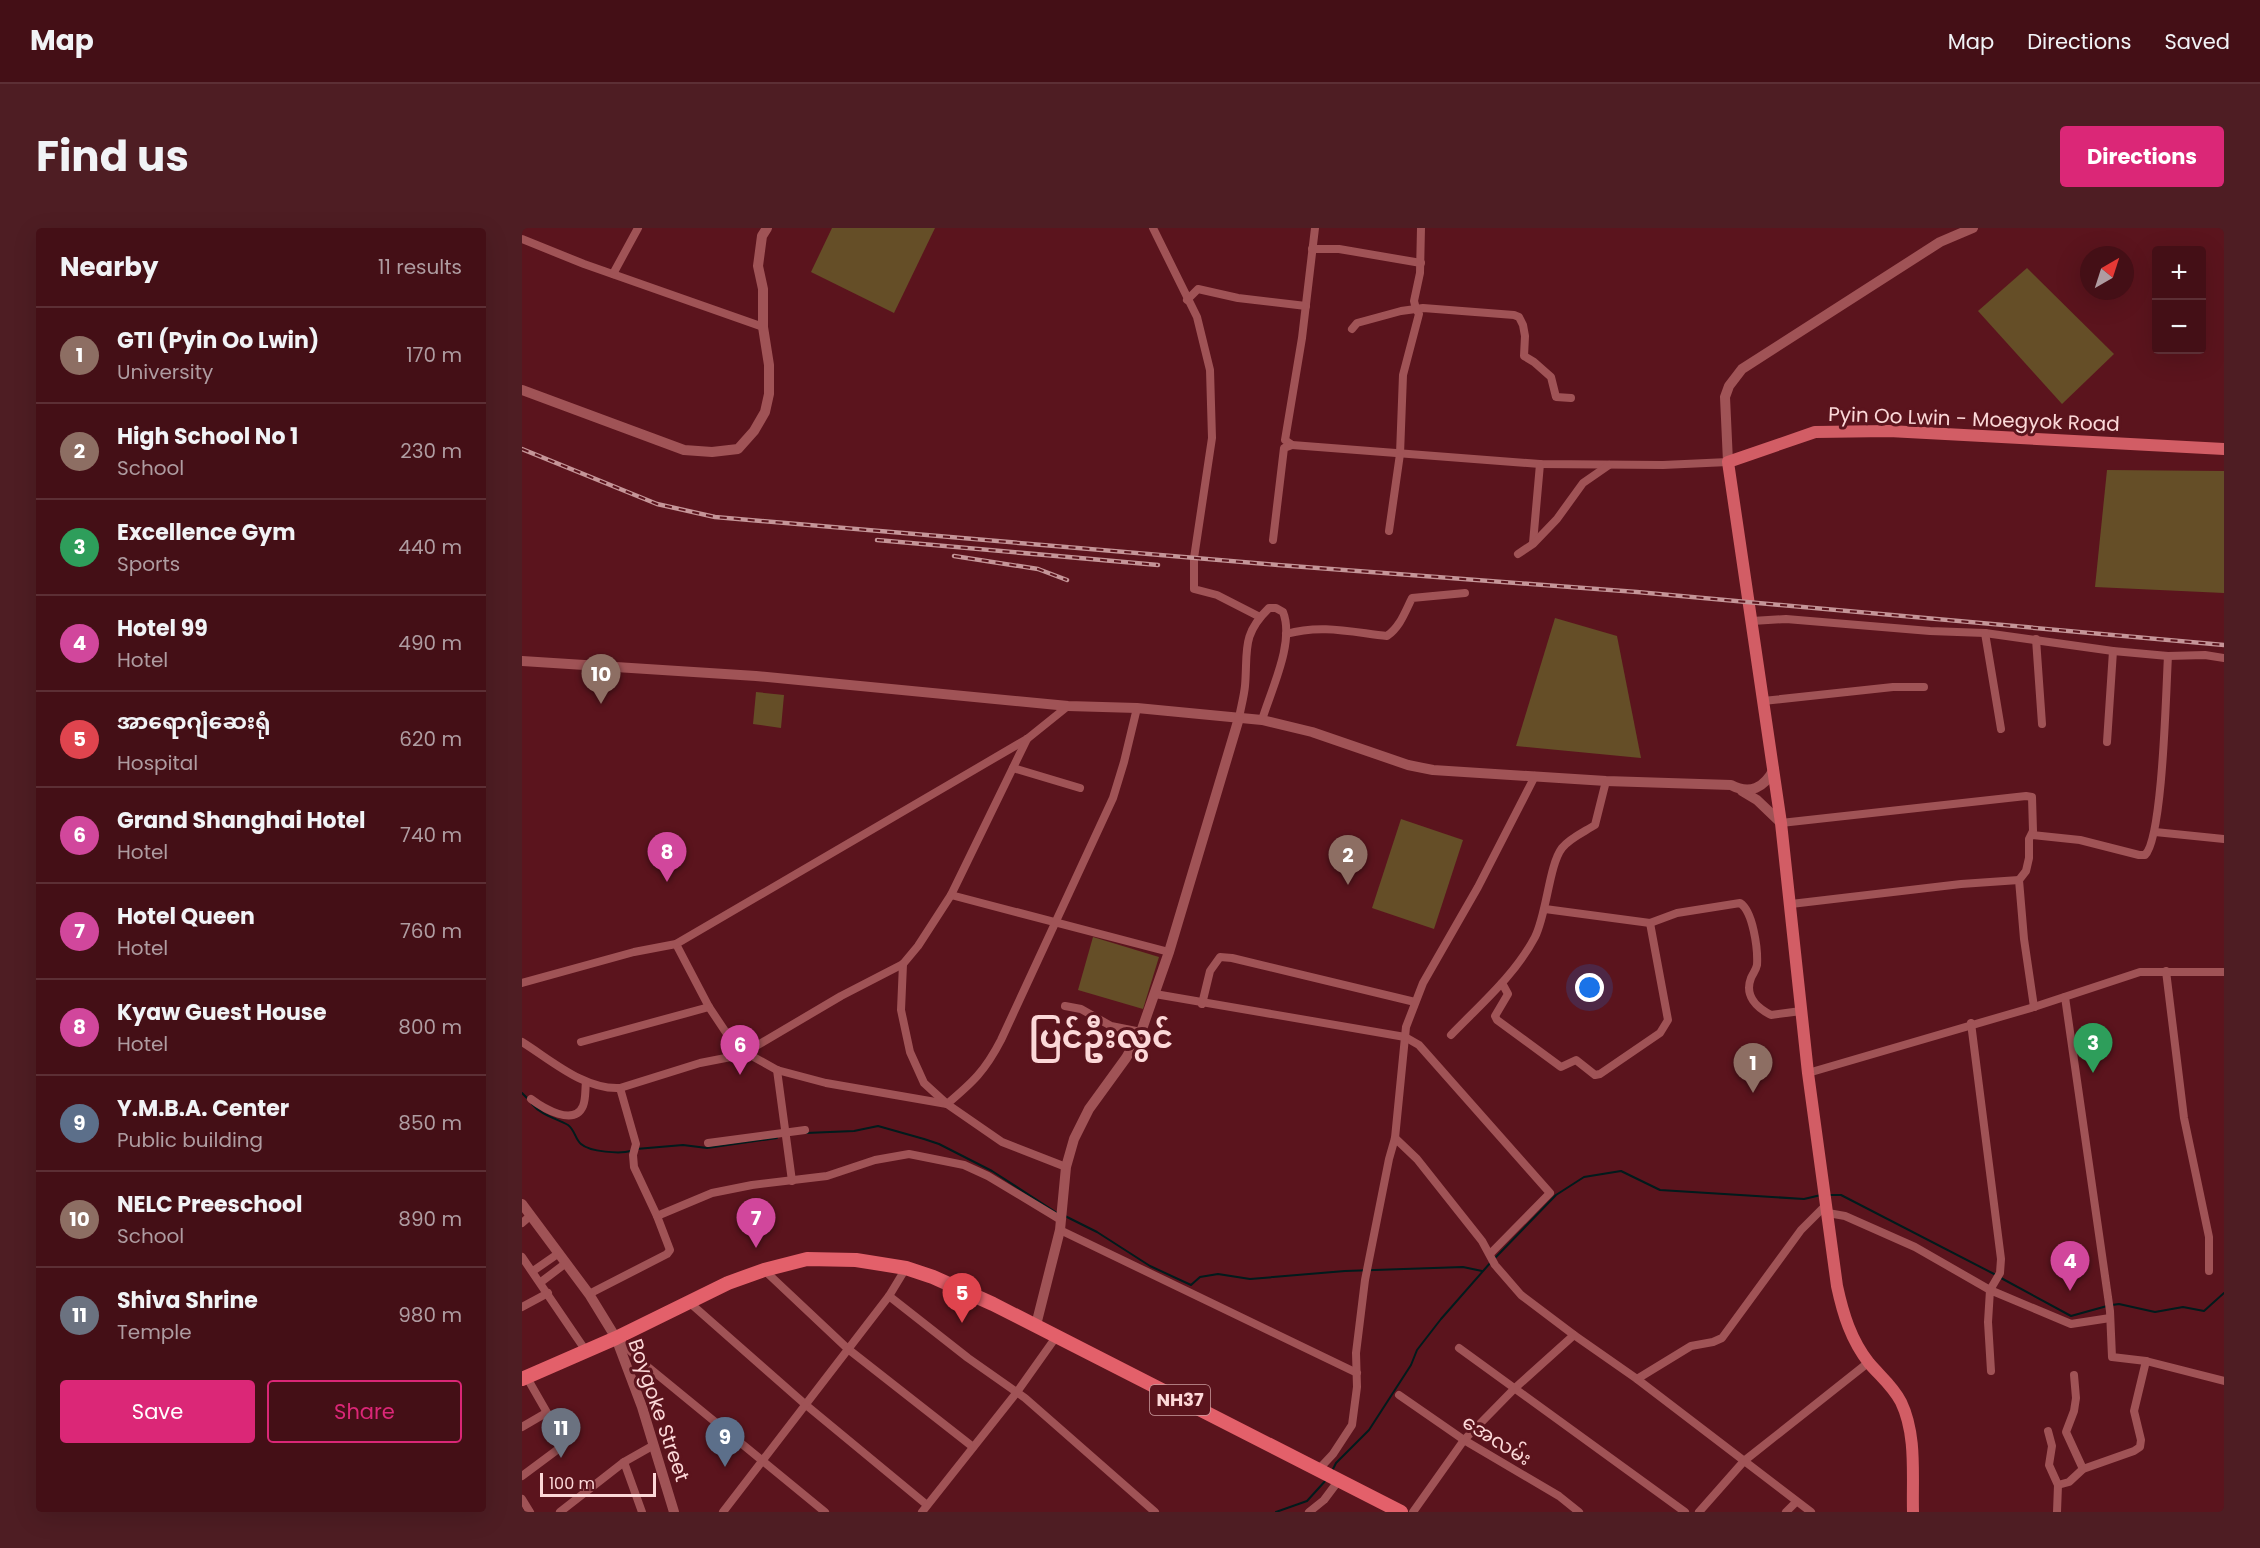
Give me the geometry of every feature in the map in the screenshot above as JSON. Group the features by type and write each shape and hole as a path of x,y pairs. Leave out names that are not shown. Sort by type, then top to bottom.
{"highway":[{"name":"NH37","path":"524,1378 616,1338 728,1283 764,1270 807,1259 856,1260 906,1269 933,1277 993,1304 1329,1475 1392,1510"}],"main road":[{"name":"Pyin Oo Lwin - Moegyok Road","path":"1728,462 1815,432 1845,430 2224,449"},
{"path":"1728,462 1781,823 1808,1073 1844,1317 1869,1362 1894,1389 1909,1422 1913,1512"}],"street":[{"path":"613,273 638,228"},
{"path":"522,390 684,450 712,452 738,449 754,431 765,412 769,394 769,365 763,327 763,289 758,266 762,236 767,228"},
{"path":"1153,228 1197,317 1210,370 1212,438 1194,558 1194,588 1217,595 1260,616"},
{"path":"1292,446 1285,440 1306,306 1315,228"},
{"path":"1389,531 1400,454 1403,375 1417,329 1419,314 1414,301 1421,263 1421,228"},
{"path":"1273,540 1284,448 1292,446 1540,464 1728,462 1725,397 1729,386 1742,369 1940,242 1973,228"},
{"path":"522,239 763,327"},
{"path":"1312,249 1339,249 1421,263"},
{"path":"1188,300 1198,289 1238,298 1306,306"},
{"path":"1352,330 1357,323 1416,309 1502,313 1519,317 1523,325 1524,356 1551,377 1556,397 1571,398"},
{"path":"1533,543 1540,464"},
{"path":"1518,554 1533,543 1557,519 1583,483 1609,465"},
{"path":"1286,634 1318,628 1387,636 1399,624 1412,598 1465,593"},
{"path":"1036,1326 1061,1219 1066,1167 1078,1128 1141,1032 1155,994 1239,718 1245,684 1248,639 1260,616 1269,608 1276,608 1283,612 1287,622 1286,634 1279,671 1262,720"},
{"path":"1752,621 1786,619 1930,631 1985,633 2113,651 2168,656 2224,657"},
{"path":"1985,633 2001,729"},
{"path":"2036,639 2042,724"},
{"path":"2107,742 2113,651"},
{"path":"2032,835 2080,840 2145,855 2150,850 2155,832 2162,765 2168,656"},
{"path":"522,661 756,676 1068,706 1137,708 1262,720 1312,732 1416,767 1433,770 1606,781 1731,785 1757,800 1781,823 2032,797 2032,835 2029,839 2026,872 2019,880 1961,884 1791,904"},
{"path":"1763,701 1893,687 1924,687"},
{"path":"522,983 634,952 676,944 1027,740 1068,706"},
{"path":"522,1042 586,1082 607,1089 620,1088 700,1063 750,1055 777,1070 826,1083 947,1104 973,1083 988,1065 1057,922 1113,798 1137,708"},
{"path":"741,1055 841,996 903,964 918,946 951,894 1027,740"},
{"path":"1013,768 1080,788"},
{"path":"1742,791 1754,789 1768,780 1773,769"},
{"path":"1308,1511 1324,1500 1333,1454 1352,1425 1358,1387 1356,1353 1367,1270 1395,1138 1406,1027 1423,983 1478,887 1535,776"},
{"path":"1451,1035 1514,970 1536,936 1560,850 1568,841 1595,825 1606,781"},
{"path":"2155,832 2224,839"},
{"path":"2019,880 2024,939 2034,1007"},
{"path":"951,894 1168,952"},
{"path":"1545,909 1650,923 1677,913 1740,903 1745,906 1751,916 1757,964 1750,979 1749,989 1752,1001 1771,1015 1801,1011"},
{"path":"1502,983 1508,994 1496,1010 1497,1020 1561,1067 1576,1060 1591,1073 1600,1074 1660,1033 1668,1020 1650,923"},
{"path":"676,944 709,1007 741,1055"},
{"path":"1202,1004 1210,971 1220,957 1415,1002"},
{"path":"903,964 901,1010 910,1052 924,1083 947,1104 1002,1142 1066,1167"},
{"path":"2166,971 2184,1118 2209,1237 2209,1271"},
{"path":"1808,1073 1971,1023 2034,1007 2140,972 2224,972"},
{"path":"1155,994 1202,1004 1405,1037 1427,1052 1550,1193 1491,1255"},
{"path":"2065,997 2110,1315 2112,1357 2146,1360 2224,1380"},
{"path":"1065,1006 1081,1009 1111,1026 1141,1032"},
{"path":"581,1041 709,1007"},
{"path":"1971,1023 2001,1259 2000,1273 1992,1286 1988,1322 1991,1371"},
{"path":"777,1070 792,1181"},
{"path":"531,1100 556,1114 577,1114 584,1105 586,1082"},
{"path":"589,1294 667,1254 670,1250 669,1243 634,1167 633,1155 636,1144 620,1088"},
{"path":"708,1143 805,1130"},
{"path":"1395,1138 1417,1159 1491,1255 1495,1265 1521,1295 1637,1379 1810,1512"},
{"path":"657,1216 712,1193 752,1185 827,1176 875,1160 909,1154 964,1165 988,1176 1061,1219 1357,1372"},
{"path":"1637,1379 1691,1346 1722,1338 1801,1230 1826,1202 1845,1216 1915,1247 2071,1324 2110,1315"},
{"name":"Boygoke Street","path":"522,1204 526,1220 559,1253 589,1294 616,1338 654,1445 674,1512"},
{"path":"533,1271 559,1253"},
{"path":"522,1257 586,1351"},
{"path":"541,1282 566,1263"},
{"path":"723,1512 889,1296 906,1269"},
{"path":"764,1270 848,1349 973,1447"},
{"path":"522,1307 548,1293"},
{"path":"889,1296 968,1359 1026,1398 1155,1512"},
{"path":"690,1303 924,1508 1017,1392 1056,1337"},
{"path":"1413,1512 1464,1440 1514,1389 1574,1335"},
{"path":"616,1338 642,1362 825,1512"},
{"path":"1459,1348 1685,1512"},
{"path":"2058,1485 2069,1482 2083,1469 2140,1447 2141,1440 2134,1412 2146,1360"},
{"path":"1699,1512 1744,1461 1869,1362"},
{"path":"2074,1375 2076,1398 2066,1432 2083,1469"},
{"path":"522,1476 565,1444 524,1378"},
{"name":"အေလမ်း","path":"1399,1395 1464,1440 1559,1496 1579,1512"},
{"path":"522,1427 546,1413"},
{"path":"2048,1431 2052,1446 2049,1465 2058,1485 2057,1512"},
{"path":"560,1512 624,1462 654,1445"},
{"path":"624,1462 642,1512"},
{"path":"522,1499 530,1512"},
{"path":"1786,1512 1796,1502"}],"shaded area":[{"path":"832,228 935,228 894,313 811,272"},
{"path":"2027,268 2114,354 2062,404 1978,311"},
{"path":"2107,470 2224,471 2224,593 2095,587"},
{"path":"1555,618 1617,636 1641,758 1516,746"},
{"path":"756,692 784,695 781,728 753,724"},
{"path":"1401,819 1463,840 1434,929 1372,908"},
{"path":"1093,937 1159,957 1143,1009 1078,990"}],"waterway":[{"path":"522,1093 529,1100"},
{"path":"532,1104 545,1114 568,1125 585,1147 605,1152 631,1151"},
{"path":"806,1133 854,1131 878,1126 924,1139 939,1144 992,1171 1057,1213"},
{"path":"636,1149 683,1145 707,1148 777,1138"},
{"path":"1495,1258 1556,1195 1584,1177 1621,1171 1660,1190 1804,1199 1821,1195"},
{"path":"1829,1195 1841,1195 1996,1275"},
{"path":"1065,1216 1097,1232 1150,1266 1191,1285 1200,1277 1218,1274 1250,1279 1345,1271 1463,1267 1482,1271"},
{"path":"1332,1471 1336,1463 1369,1430 1411,1365 1417,1350 1491,1262"},
{"path":"2001,1278 2071,1316 2107,1306"},
{"path":"2112,1305 2119,1304 2155,1312 2183,1307 2204,1311 2224,1293"},
{"path":"1276,1512 1307,1501 1327,1479"}],"railway":[{"path":"522,449 657,504 715,517 1278,565 1637,592 2224,645"},
{"path":"877,540 1158,565"},
{"path":"954,556 1038,569 1067,580"}],"place":[{"name":"NELC Preeschool","path":"601,704"},
{"name":"Kyaw Guest House","path":"667,882"},
{"name":"High School No 1","path":"1348,885"},
{"name":"Excellence Gym","path":"2093,1073"},
{"name":"Grand Shanghai Hotel","path":"740,1075"},
{"name":"GTI (Pyin Oo Lwin)","path":"1753,1093"},
{"name":"Hotel Queen","path":"756,1248"},
{"name":"Hotel 99","path":"2070,1291"},
{"name":"အာရောဂျံဆေးရုံ","path":"962,1323"},
{"name":"Shiva Shrine","path":"561,1458"},
{"name":"Y.M.B.A. Center","path":"725,1467"}],"district":[{"name":"ပြင်ဦးလွင်","path":"1101,1037"}]}
